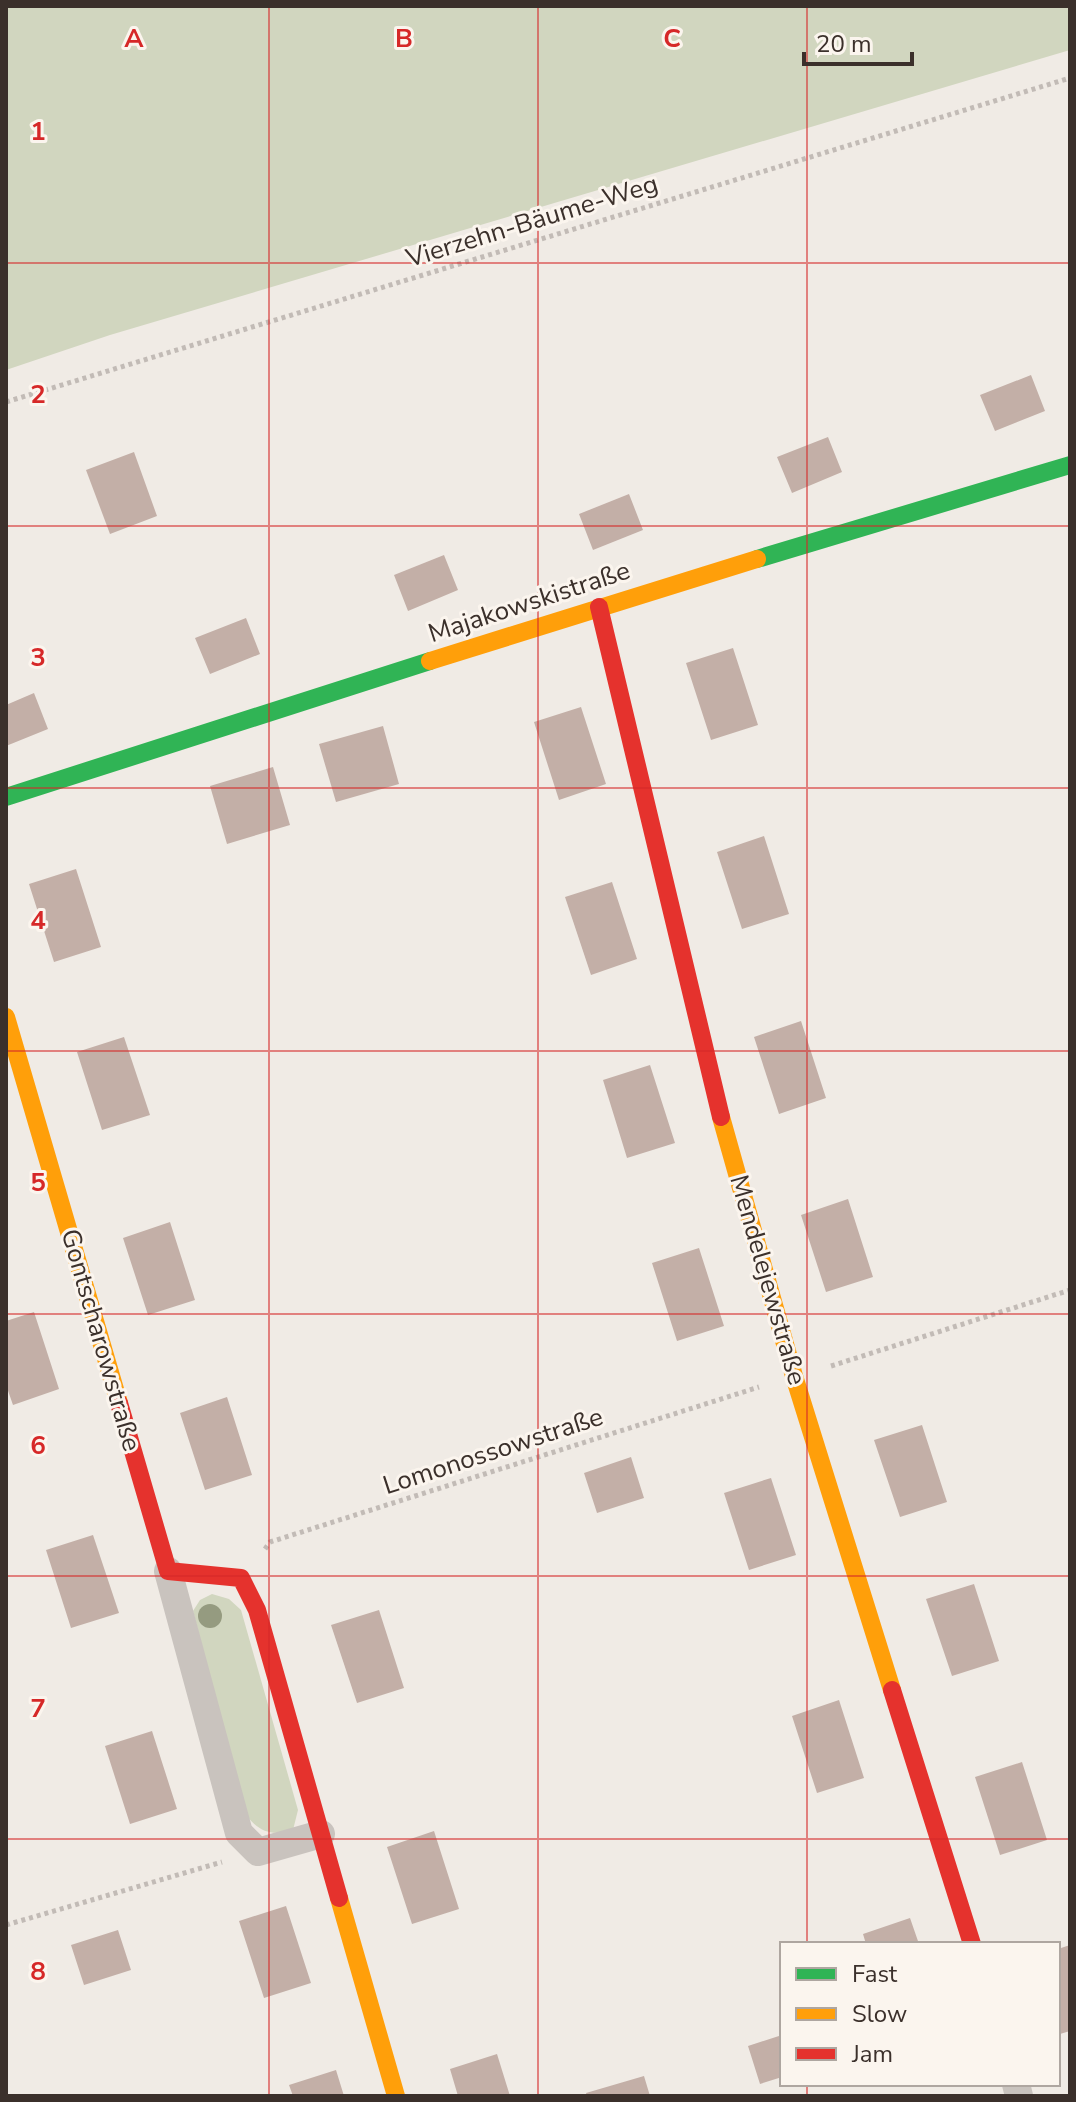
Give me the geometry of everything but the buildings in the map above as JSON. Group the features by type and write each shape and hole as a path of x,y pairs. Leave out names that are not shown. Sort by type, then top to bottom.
{"street":[{"name":"Majakowskistraße","path":"6,797 599,607 1070,465"},
{"name":"Mendelejewstraße","path":"599,607 731,1151 794,1376 971,1942"},
{"name":"Gontscharowstraße","path":"6,1017 168,1571 239,1833 258,1852"},
{"path":"168,1571 241,1578 257,1610 396,2096"},
{"path":"258,1852 321,1834"}],"path":[{"name":"Vierzehn-Bäume-Weg","path":"6,402 1070,78"},
{"path":"826,1367 1070,1290"},
{"name":"Lomonossowstraße","path":"241,1578 270,1542 771,1384"},
{"path":"6,1925 258,1852"}],"green space":[{"path":"6,6 1070,6 1070,50 110,335 6,370"},
{"path":"212,1594 229,1599 241,1610 298,1810 293,1830 267,1832 246,1815 193,1611 200,1600"}],"traffic: fast":[{"path":"757,559 1070,465"},
{"path":"6,797 430,661"}],"traffic: slow":[{"path":"430,661 757,559"},
{"path":"6,1017 119,1403"},
{"path":"721,1117 794,1376 892,1690"},
{"path":"339,1898 396,2096"}],"traffic: jam":[{"path":"599,607 721,1117"},
{"path":"119,1403 168,1571 241,1578 257,1610 339,1898"},
{"path":"892,1690 971,1942"}]}
